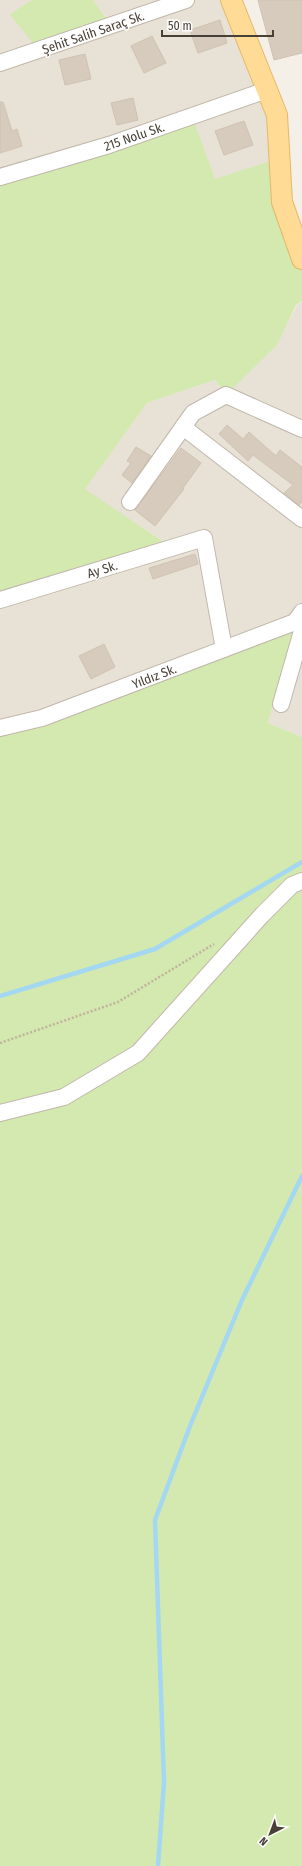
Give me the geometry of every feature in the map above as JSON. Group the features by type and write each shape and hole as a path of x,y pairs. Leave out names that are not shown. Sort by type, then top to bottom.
{"main road":[{"path":"231,0 277,115 282,202 302,259"}],"street":[{"name":"Şehit Salih Saraç Sk.","path":"0,63 186,0"},
{"name":"215 Nolu Sk.","path":"0,177 109,145 267,90"},
{"path":"130,502 193,413 226,395 302,429"},
{"path":"183,427 302,519"},
{"name":"Ay Sk.","path":"0,600 204,538 224,650"},
{"name":"Yıldız Sk.","path":"0,728 42,718 224,650 295,622 302,612"},
{"path":"281,704 302,631"},
{"path":"0,1113 64,1097 138,1053 262,915 292,885 302,881"}],"path":[{"path":"0,1043 118,1002 216,943"}],"shaded area":[{"path":"0,0 32,0 10,15 111,25 93,0 231,0 280,158 215,180 192,117 0,177"},
{"path":"302,301 302,737 268,723 295,622 0,728 0,600 172,547 84,489 147,403 215,380 225,395 276,345 297,305"}],"green space":[{"path":"32,0 93,0 111,25 38,50 10,14"},
{"path":"192,116 215,179 280,158 302,259 302,301 296,305 277,345 226,395 215,380 147,403 85,489 173,548 0,600 0,177"},
{"path":"295,622 268,723 302,737 302,1866 0,1866 0,728"}],"building":[{"path":"258,0 302,0 302,53 274,60"},
{"path":"220,20 227,43 198,53 190,30"},
{"path":"152,36 166,63 144,73 131,46"},
{"path":"85,54 91,79 65,85 59,60"},
{"path":"133,98 138,120 117,125 111,103"},
{"path":"0,102 3,102 12,131 17,129 22,146 0,153"},
{"path":"244,121 253,145 224,155 215,131"},
{"path":"227,425 243,439 249,432 276,456 280,450 302,467 302,502 299,505 284,493 293,485 253,455 248,461 219,434"},
{"path":"136,447 151,456 132,483 122,475 131,463 127,461"},
{"path":"181,448 201,463 183,488 184,489 155,526 135,510"},
{"path":"195,554 198,564 153,579 149,568"},
{"path":"104,644 115,667 91,679 79,656"}],"waterway":[{"path":"0,996 155,949 302,862"},
{"path":"158,1866 164,1782 155,1520 190,1426 242,1300 302,1176"}]}
